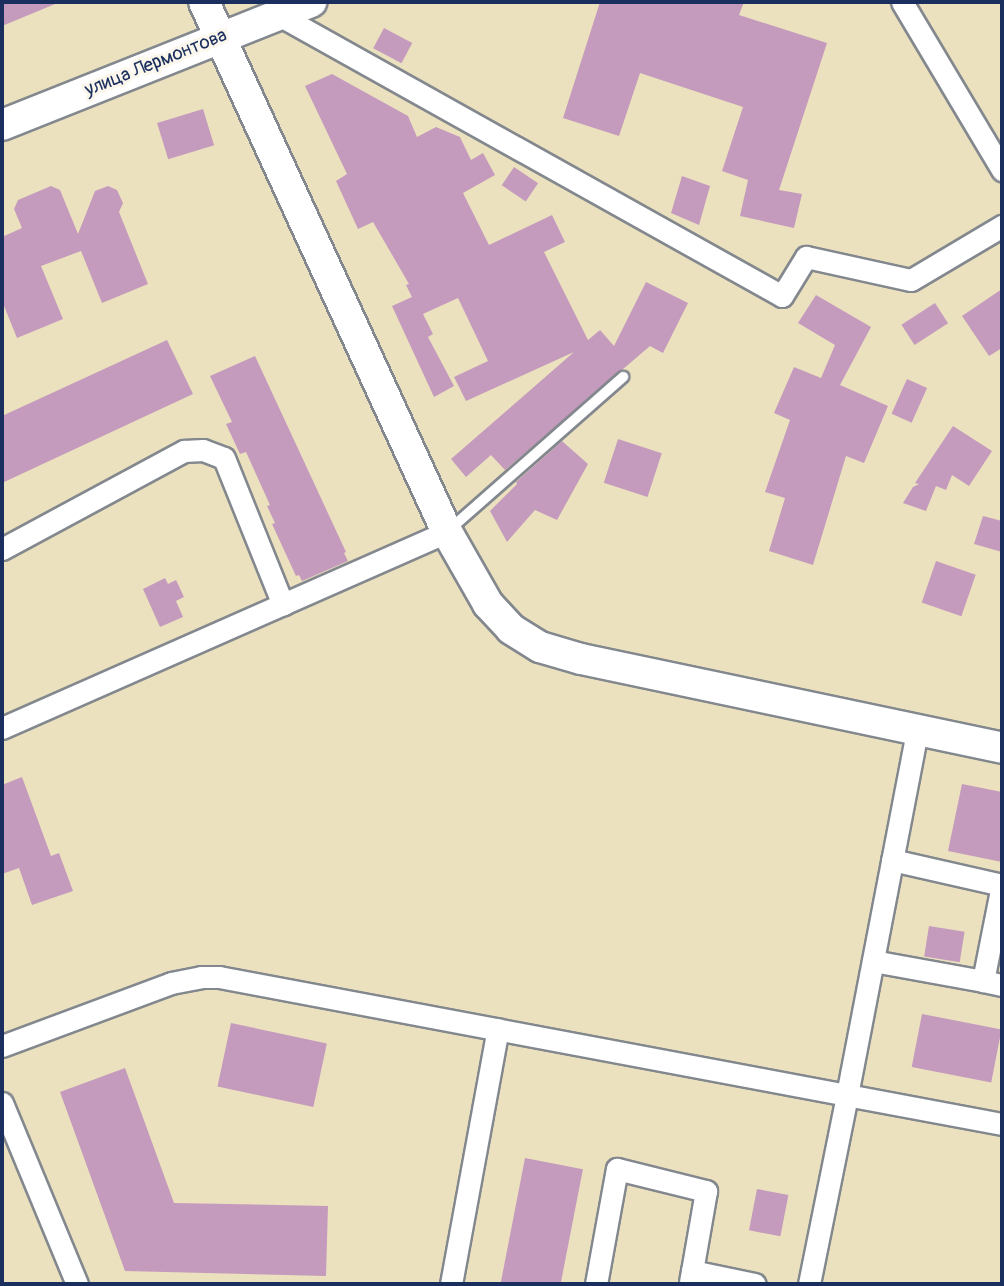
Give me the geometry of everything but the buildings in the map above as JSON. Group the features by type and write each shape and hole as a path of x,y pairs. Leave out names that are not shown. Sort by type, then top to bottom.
{"street":[{"path":"204,2 447,532 488,604 511,629 540,647 594,662 1002,748"},
{"name":"улица Лермонтова","path":"2,125 311,2"},
{"path":"902,2 1002,170"},
{"path":"279,15 782,296 806,257 911,280 1002,226"},
{"path":"2,549 184,451 203,450 224,458 283,605"},
{"path":"2,728 447,532"},
{"path":"809,1284 917,731"},
{"path":"873,961 993,983 1002,885 892,860"},
{"path":"2,1046 171,983 208,976 1002,1124"},
{"path":"451,1284 498,1029"},
{"path":"2,1102 77,1284"},
{"path":"596,1284 617,1169 706,1191 691,1278 755,1284"}],"lane":[{"path":"447,532 623,377"}]}
